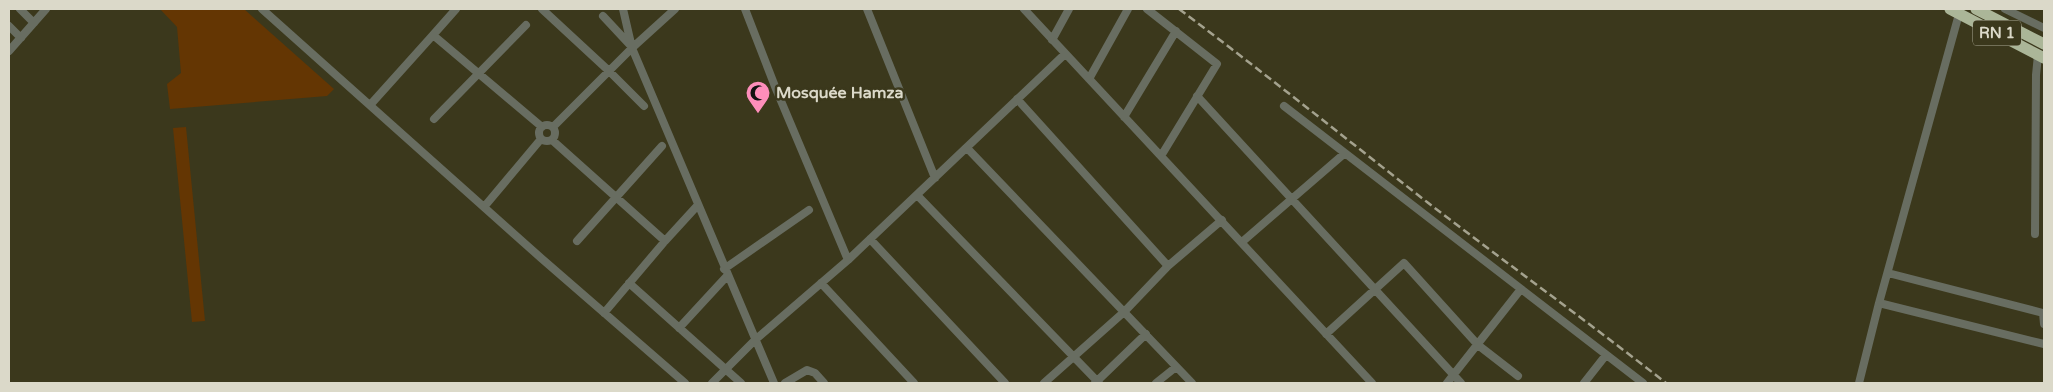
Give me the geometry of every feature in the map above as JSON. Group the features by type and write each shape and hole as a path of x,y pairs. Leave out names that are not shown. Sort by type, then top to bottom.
{"highway":[{"name":"RN 1","path":"1976,9 2044,44"},
{"name":"RN 1","path":"1955,11 2041,57"}],"street":[{"path":"20,9 34,22"},
{"path":"9,51 46,9"},
{"path":"262,9 685,383"},
{"path":"371,104 456,9"},
{"path":"542,9 610,71 644,106"},
{"path":"623,9 632,48 697,206 774,383"},
{"path":"553,127 632,48 675,9"},
{"path":"745,9 779,97 848,260"},
{"path":"867,9 936,178"},
{"path":"1024,9 1372,383"},
{"path":"1052,40 1069,9"},
{"path":"1089,79 1128,9"},
{"path":"1147,9 1217,64 1161,156"},
{"path":"2005,9 2044,28"},
{"path":"1859,383 1955,11"},
{"path":"603,16 632,48"},
{"path":"434,120 526,25"},
{"path":"9,26 20,38"},
{"path":"1124,117 1176,31"},
{"path":"433,35 542,127"},
{"path":"712,383 756,340 848,260 936,178 1065,54"},
{"path":"2035,234 2036,75 2041,57"},
{"path":"1197,96 1461,383"},
{"path":"1017,99 1168,266"},
{"path":"1284,106 1606,355 1634,380 1643,383"},
{"path":"541,140 539,132 542,127 546,125 553,127"},
{"path":"552,140 555,132 553,127"},
{"path":"484,207 541,140"},
{"path":"541,140 548,142 552,140"},
{"path":"552,140 665,241"},
{"path":"577,241 662,146"},
{"path":"967,148 1192,383"},
{"path":"1242,242 1345,153"},
{"path":"917,195 1097,383 1146,334"},
{"path":"604,313 697,206"},
{"path":"679,328 726,273 809,210"},
{"path":"1044,383 1124,312 1168,266 1222,220"},
{"path":"870,239 1005,383"},
{"path":"1326,334 1404,263 1478,345 1518,376"},
{"path":"1888,273 2043,313 2044,324"},
{"path":"630,283 741,383"},
{"path":"822,283 914,383"},
{"path":"1447,383 1521,289"},
{"path":"1879,303 2044,344"},
{"path":"1584,383 1606,355"},
{"path":"1156,383 1176,367"},
{"path":"785,383 807,370 815,373 824,383"}],"shaded area":[{"path":"160,9 244,9 334,89 327,96 170,109 167,84 181,73 177,27"},
{"path":"186,127 205,321 192,322 173,128"}],"railway":[{"path":"1179,9 1427,202 1666,383"}],"place":[{"name":"Mosquée Hamza","path":"758,114"}]}
